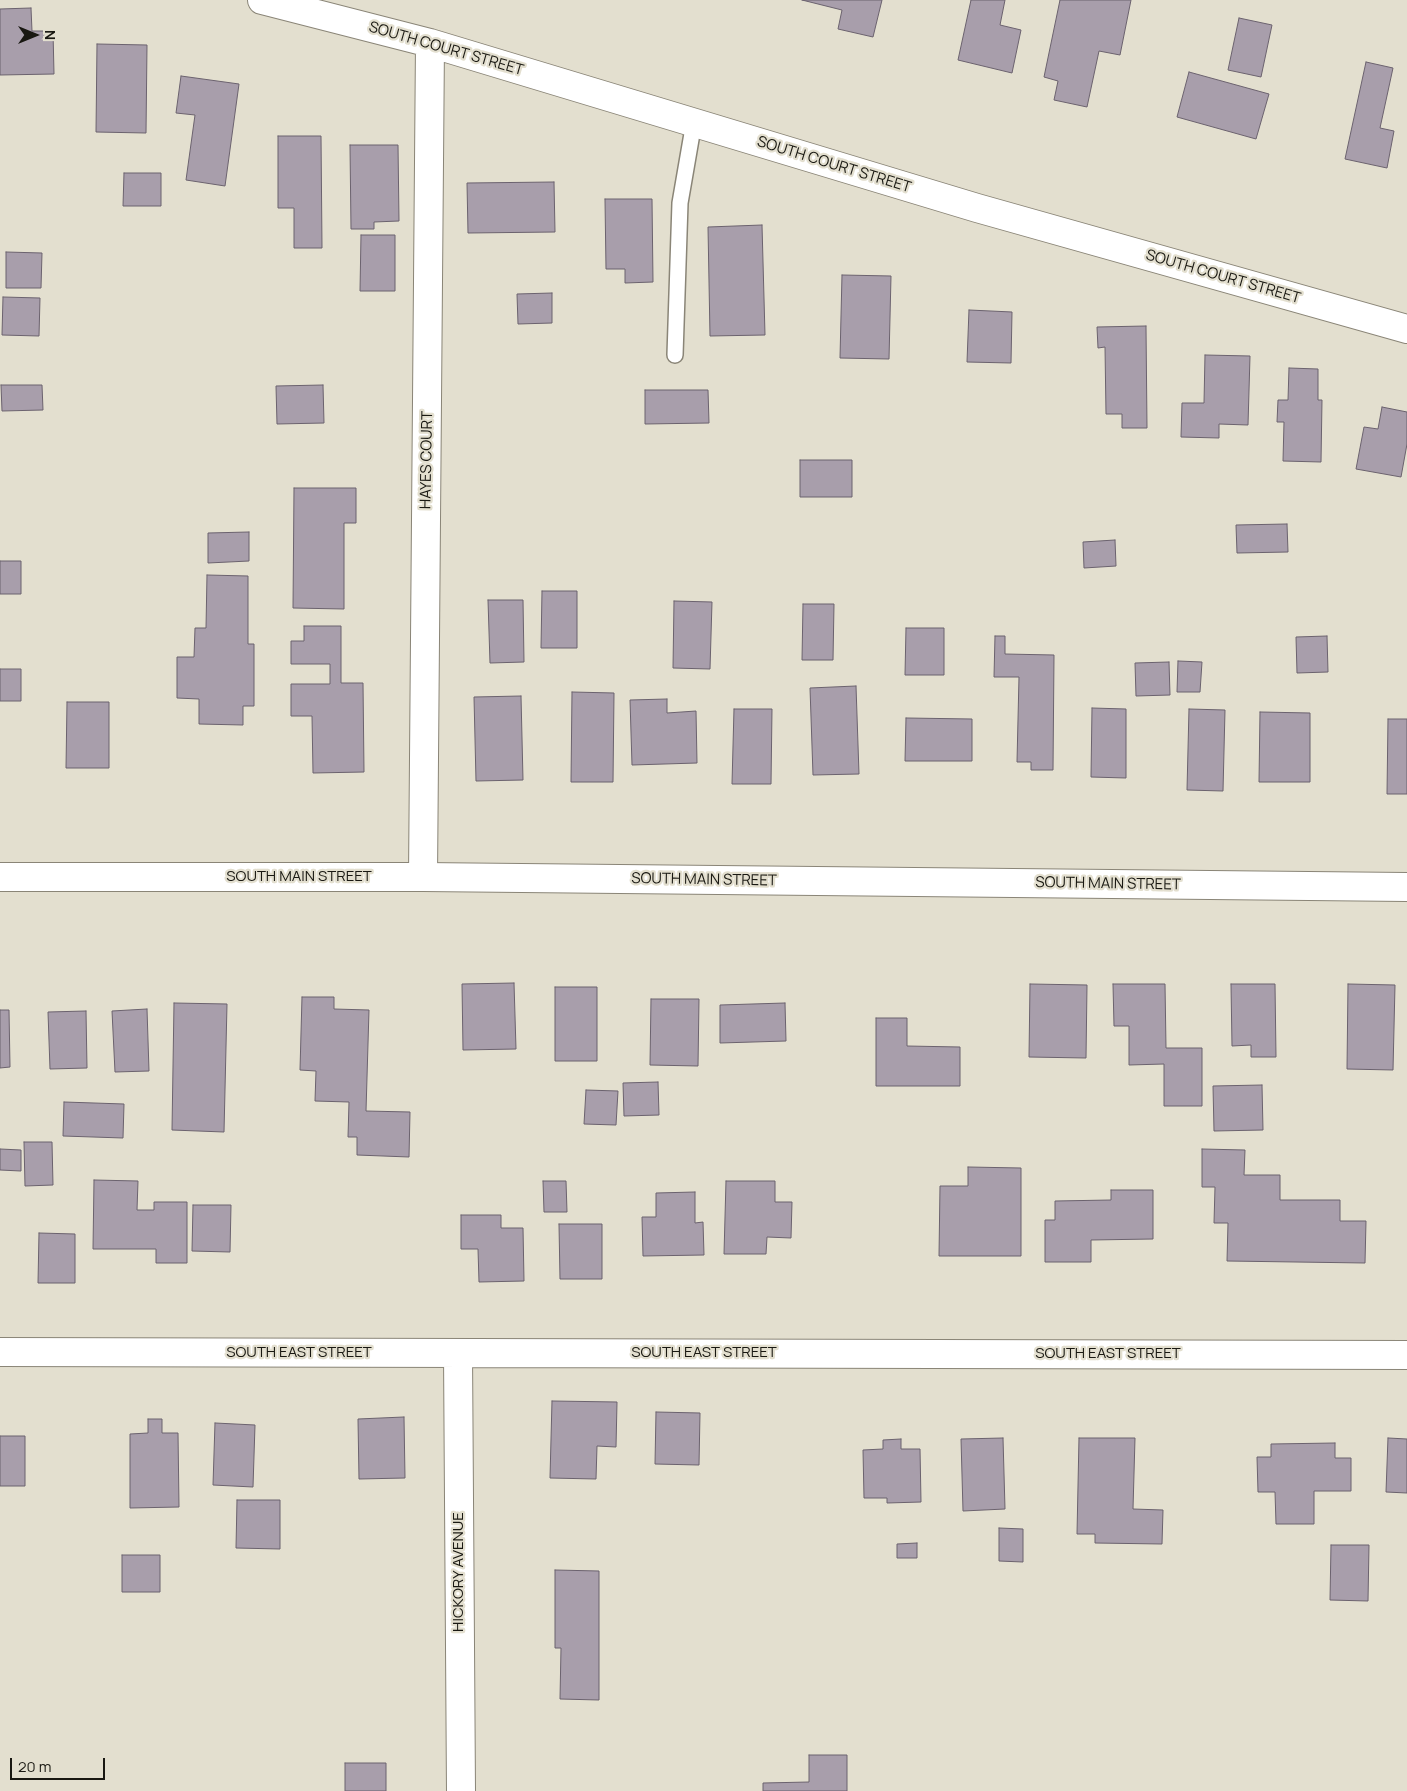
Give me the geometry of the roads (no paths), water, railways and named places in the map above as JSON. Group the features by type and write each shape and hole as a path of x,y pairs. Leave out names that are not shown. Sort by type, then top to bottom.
{"street":[{"name":"SOUTH COURT STREET","path":"262,0 430,43 977,208 1407,329"},
{"name":"HAYES COURT","path":"423,877 430,43"},
{"name":"SOUTH MAIN STREET","path":"0,877 423,877 1407,886"},
{"name":"SOUTH EAST STREET","path":"0,1352 1407,1355"},
{"name":"HICKORY AVENUE","path":"458,1353 461,1791"}],"lane":[{"path":"675,355 680,203 694,122"}]}
